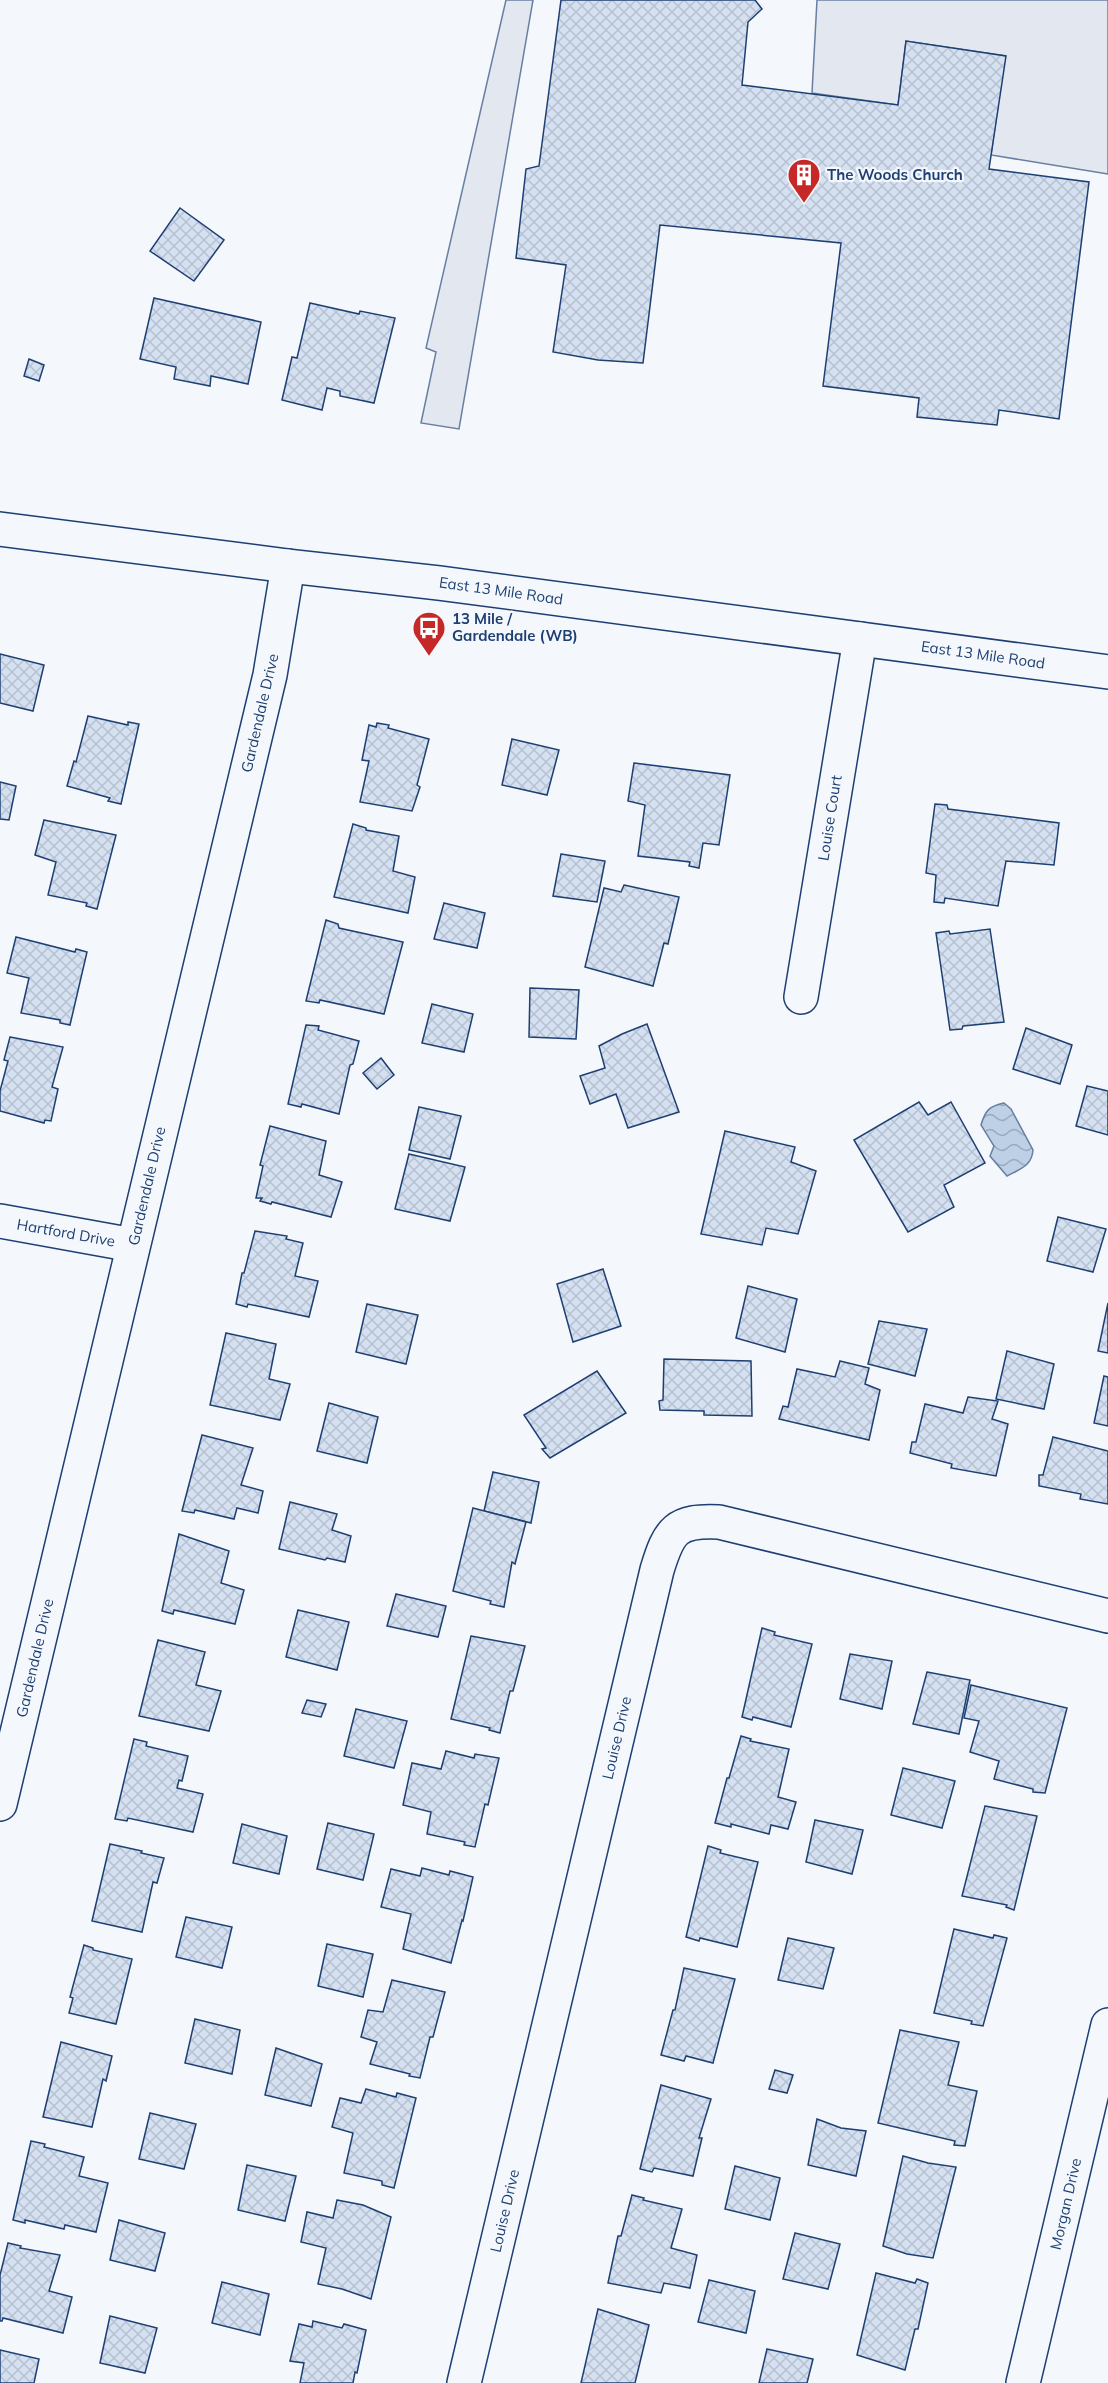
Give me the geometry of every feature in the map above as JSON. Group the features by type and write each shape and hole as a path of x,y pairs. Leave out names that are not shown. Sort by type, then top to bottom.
{"street":[{"name":"East 13 Mile Road","path":"0,529 439,583 1108,672"},
{"name":"Gardendale Drive","path":"0,1804 270,675 288,566"},
{"name":"Louise Court","path":"801,997 860,639"},
{"name":"Hartford Drive","path":"0,1221 133,1245"},
{"name":"Louise Drive","path":"464,2383 665,1542 679,1527 698,1521 719,1522 1108,1616"},
{"name":"Morgan Drive","path":"1023,2383 1108,2025"}],"shaded area":[{"path":"506,0 533,0 459,429 421,423 436,352 426,348"},
{"path":"817,0 1108,0 1108,174 991,155 1005,56 906,41 898,105 812,93"}],"water":[{"path":"1004,1103 1011,1109 1033,1150 1028,1163 1007,1176 990,1156 994,1146 981,1125 988,1110"}],"building":[{"name":"The Woods Church","path":"561,0 755,0 762,9 748,22 742,85 898,105 906,41 1006,56 989,169 1089,182 1059,419 999,410 997,425 917,417 919,398 823,386 841,243 660,225 643,363 598,360 553,352 566,265 516,258 526,169 539,166"},
{"path":"180,208 224,240 194,281 150,251"},
{"path":"154,298 261,322 248,384 211,376 210,386 174,379 176,367 140,359"},
{"path":"310,303 359,314 360,311 395,318 374,403 340,396 340,391 327,388 322,410 282,400 292,357 297,358"},
{"path":"29,359 44,365 39,381 24,376"},
{"path":"0,654 44,665 33,711 0,703"},
{"path":"88,716 128,725 128,722 139,724 121,804 108,801 110,798 67,786"},
{"path":"377,723 429,739 417,785 420,787 412,811 360,802 369,761 362,760 369,725 376,727"},
{"path":"512,739 559,750 547,795 502,785"},
{"path":"634,763 730,775 719,845 703,843 699,868 689,866 690,862 638,856 645,805 628,801"},
{"path":"0,782 16,786 9,820 0,819"},
{"path":"935,804 947,805 948,809 1059,823 1054,865 1006,861 998,906 945,898 944,903 934,902 936,875 926,873"},
{"path":"44,820 116,835 97,909 86,906 87,903 48,895 56,862 35,855"},
{"path":"353,824 366,828 366,830 399,836 393,871 415,877 408,913 334,897"},
{"path":"561,854 605,861 597,902 553,896"},
{"path":"624,885 679,897 668,944 664,943 653,986 585,967 604,888 621,892"},
{"path":"444,903 485,913 477,948 434,939"},
{"path":"326,920 338,924 339,928 403,942 384,1014 320,1000 319,1003 306,1001"},
{"path":"990,929 1004,1022 963,1026 962,1029 950,1030 936,933 949,931 950,934"},
{"path":"16,937 75,952 76,949 87,952 70,1025 60,1023 60,1020 21,1013 29,978 7,973"},
{"path":"530,988 579,990 576,1039 529,1037"},
{"path":"432,1004 473,1014 464,1052 422,1043"},
{"path":"647,1024 679,1112 628,1128 616,1094 590,1104 580,1076 605,1068 599,1046"},
{"path":"306,1025 319,1026 318,1030 359,1041 353,1064 350,1065 339,1114 302,1104 301,1107 288,1104"},
{"path":"1026,1028 1072,1045 1060,1084 1013,1069"},
{"path":"10,1037 63,1047 52,1087 58,1089 51,1121 45,1120 44,1123 0,1111 0,1091 8,1061 4,1060"},
{"path":"381,1058 394,1075 377,1089 363,1073"},
{"path":"1087,1086 1108,1091 1108,1135 1076,1126"},
{"path":"919,1102 928,1115 951,1102 985,1163 944,1185 954,1207 908,1232 854,1140"},
{"path":"419,1107 461,1116 450,1159 409,1150"},
{"path":"270,1126 326,1141 319,1175 342,1182 331,1217 272,1202 271,1204 260,1201 262,1198 256,1198 263,1166 260,1165"},
{"path":"725,1131 795,1147 791,1162 816,1171 798,1234 766,1228 762,1245 701,1234"},
{"path":"409,1154 465,1167 450,1221 395,1209"},
{"path":"1058,1217 1106,1229 1093,1272 1047,1261"},
{"path":"255,1231 287,1236 286,1239 303,1243 295,1276 318,1281 309,1317 248,1304 247,1307 236,1304 242,1273 244,1273"},
{"path":"603,1269 621,1326 573,1342 557,1284"},
{"path":"748,1286 797,1299 785,1352 736,1338"},
{"path":"1108,1303 1108,1353 1098,1351"},
{"path":"367,1304 418,1315 406,1364 356,1352"},
{"path":"879,1321 927,1329 915,1376 868,1364"},
{"path":"226,1333 276,1344 269,1379 290,1384 280,1420 210,1405"},
{"path":"1007,1351 1054,1364 1044,1409 996,1399"},
{"path":"664,1359 751,1361 752,1416 704,1415 704,1411 660,1410 659,1401 663,1400"},
{"path":"840,1361 869,1368 865,1384 880,1390 869,1440 779,1419 783,1406 788,1407 797,1369 835,1377"},
{"path":"597,1371 626,1413 550,1458 542,1449 546,1448 524,1415"},
{"path":"1104,1376 1108,1377 1108,1426 1094,1423"},
{"path":"968,1397 998,1401 992,1419 1008,1424 996,1476 951,1468 952,1464 910,1453 912,1442 916,1442 925,1404 963,1413"},
{"path":"329,1403 378,1417 367,1463 317,1451"},
{"path":"202,1435 253,1448 241,1485 263,1491 258,1513 237,1508 234,1519 195,1510 194,1513 182,1511"},
{"path":"1053,1437 1108,1451 1108,1504 1080,1499 1081,1494 1039,1486 1039,1475 1043,1475"},
{"path":"493,1472 539,1482 531,1523 484,1511"},
{"path":"290,1502 337,1514 332,1530 351,1536 345,1562 327,1558 325,1560 279,1549"},
{"path":"473,1508 526,1522 515,1564 512,1562 504,1607 490,1604 491,1601 453,1591"},
{"path":"179,1534 229,1551 221,1583 244,1590 235,1624 174,1610 173,1614 162,1611"},
{"path":"396,1594 446,1606 438,1637 387,1626"},
{"path":"298,1610 349,1622 337,1670 286,1657"},
{"path":"762,1628 775,1632 774,1635 812,1644 791,1727 753,1717 752,1720 742,1717"},
{"path":"471,1636 525,1646 513,1691 510,1691 500,1733 489,1730 490,1728 451,1719"},
{"path":"158,1640 205,1652 196,1685 221,1691 209,1731 139,1716"},
{"path":"850,1654 892,1661 882,1709 840,1699"},
{"path":"927,1672 970,1680 959,1734 913,1724"},
{"path":"971,1685 1067,1708 1045,1793 1033,1792 1033,1789 994,1779 999,1761 970,1752 979,1721 964,1718"},
{"path":"307,1700 326,1704 321,1717 302,1713"},
{"path":"356,1709 407,1721 394,1768 344,1756"},
{"path":"741,1736 751,1739 750,1741 789,1749 778,1797 796,1802 788,1829 771,1825 769,1834 731,1824 731,1827 715,1823"},
{"path":"134,1739 147,1742 146,1746 188,1756 182,1781 179,1780 177,1788 203,1794 193,1832 128,1818 127,1821 115,1819"},
{"path":"446,1751 474,1758 475,1754 499,1758 475,1847 464,1845 465,1842 427,1834 431,1812 403,1805 412,1763 441,1769"},
{"path":"903,1768 955,1781 942,1828 891,1815"},
{"path":"985,1806 1037,1816 1014,1910 1006,1907 1007,1905 962,1896"},
{"path":"815,1820 863,1830 852,1874 806,1862"},
{"path":"328,1823 374,1834 363,1880 317,1869"},
{"path":"242,1824 287,1836 279,1874 233,1863"},
{"path":"110,1844 164,1858 157,1883 153,1882 142,1932 92,1921"},
{"path":"708,1846 721,1850 720,1853 758,1862 737,1947 686,1937"},
{"path":"422,1868 449,1875 450,1871 473,1877 451,1963 403,1949 411,1914 381,1907 391,1869 420,1876"},
{"path":"186,1917 232,1927 222,1968 176,1957"},
{"path":"954,1929 993,1938 994,1935 1007,1938 983,2026 971,2024 972,2021 934,2013"},
{"path":"788,1938 834,1948 823,1989 778,1980"},
{"path":"327,1944 373,1954 363,1997 318,1986"},
{"path":"84,1945 93,1950 132,1959 116,2024 69,2013 73,1998 70,1997"},
{"path":"684,1968 735,1979 713,2063 686,2056 684,2061 661,2055 673,2010 675,2010"},
{"path":"392,1980 445,1992 433,2037 430,2037 420,2078 370,2064 377,2042 361,2037 368,2010 383,2012"},
{"path":"195,2019 240,2030 232,2074 185,2063"},
{"path":"900,2030 959,2042 948,2085 977,2091 965,2146 954,2145 955,2141 878,2123"},
{"path":"61,2042 112,2056 106,2081 103,2079 92,2127 43,2117"},
{"path":"276,2048 322,2064 311,2106 265,2095"},
{"path":"775,2070 793,2075 787,2093 769,2089"},
{"path":"661,2085 711,2099 699,2138 702,2138 693,2176 654,2168 652,2172 640,2169"},
{"path":"366,2089 396,2097 397,2093 416,2098 394,2188 382,2185 382,2181 344,2173 353,2133 332,2127 340,2098 361,2103"},
{"path":"150,2113 196,2124 184,2169 139,2159"},
{"path":"817,2119 841,2128 866,2131 856,2176 808,2165"},
{"path":"31,2141 45,2144 44,2147 84,2157 79,2176 108,2183 96,2232 65,2225 64,2229 25,2220 25,2223 13,2220"},
{"path":"903,2156 956,2167 933,2258 907,2254 883,2246"},
{"path":"247,2165 296,2176 285,2221 238,2210"},
{"path":"735,2166 780,2178 770,2220 725,2209"},
{"path":"632,2195 644,2198 643,2200 682,2209 671,2248 697,2255 690,2288 664,2283 661,2293 608,2283 618,2236 621,2236"},
{"path":"337,2200 363,2205 391,2217 371,2299 318,2284 326,2248 301,2242 307,2212 333,2218"},
{"path":"119,2220 165,2233 155,2271 110,2260"},
{"path":"795,2233 840,2244 828,2289 783,2279"},
{"path":"8,2243 21,2246 20,2248 60,2255 49,2291 72,2297 63,2333 3,2318 0,2321 0,2275"},
{"path":"876,2273 915,2283 917,2279 928,2283 918,2329 915,2329 905,2370 857,2355"},
{"path":"709,2280 755,2291 746,2333 698,2322"},
{"path":"222,2282 269,2294 260,2335 212,2323"},
{"path":"598,2309 649,2325 635,2383 581,2383"},
{"path":"110,2316 157,2328 145,2373 100,2363"},
{"path":"313,2321 342,2328 344,2324 366,2330 353,2383 300,2383 304,2363 290,2361 299,2324 312,2327"},
{"path":"767,2349 813,2359 807,2383 759,2383"},
{"path":"0,2350 39,2359 34,2383 0,2383"}],"place":[{"name":"The Woods Church","path":"804,204"},
{"name":"13 Mile / Gardendale (WB)","path":"429,657"}]}
